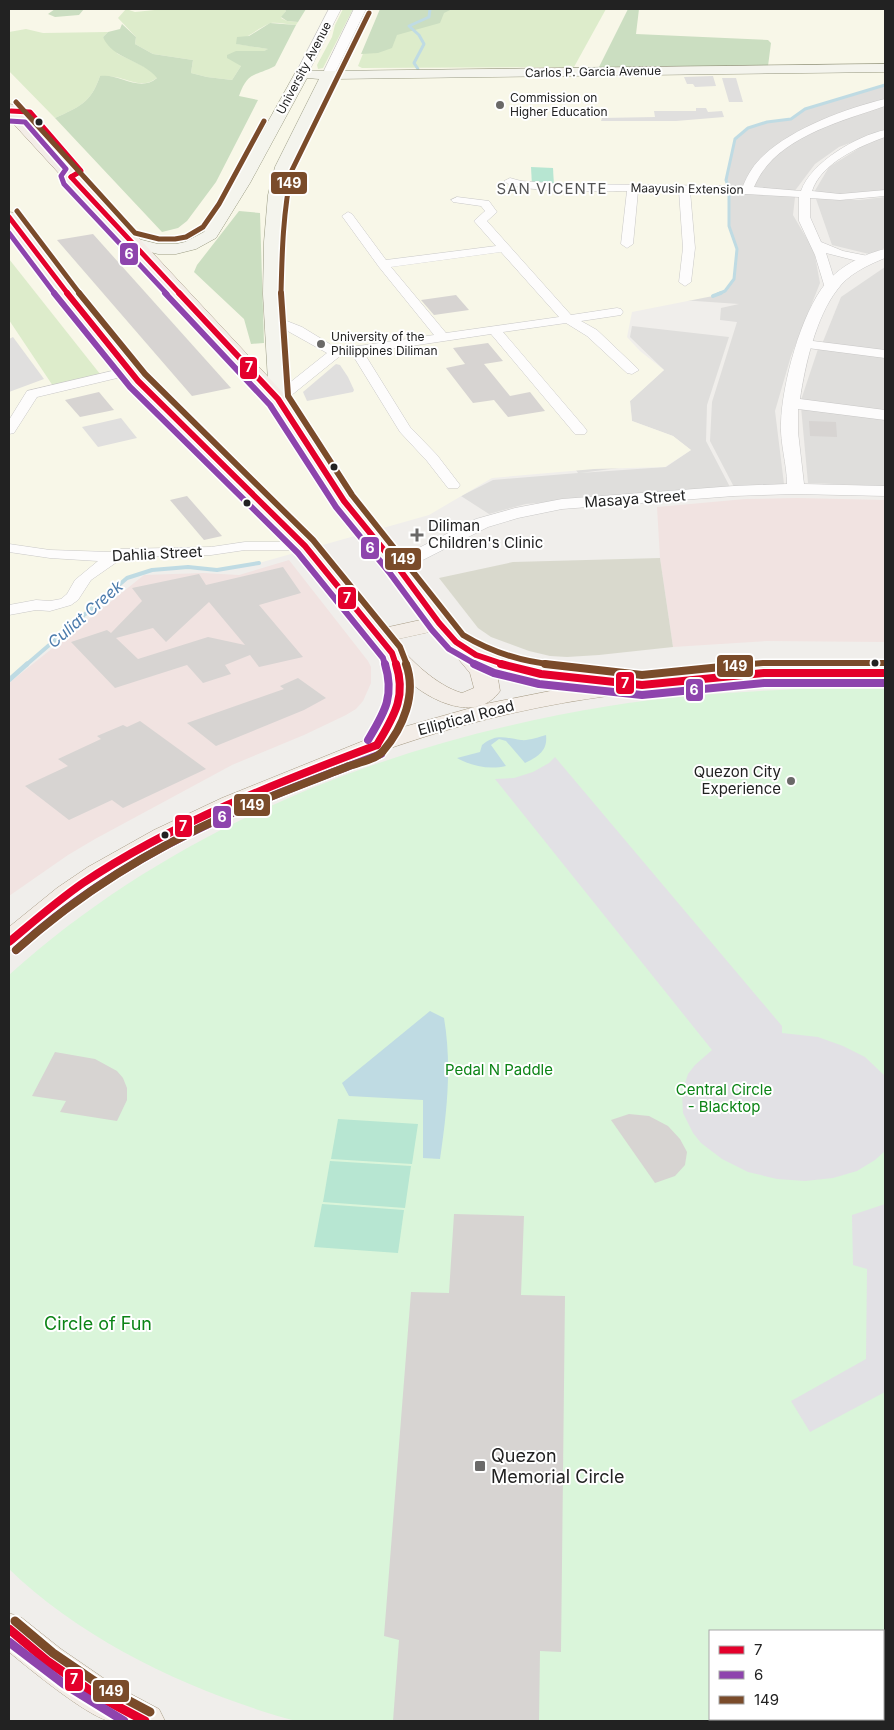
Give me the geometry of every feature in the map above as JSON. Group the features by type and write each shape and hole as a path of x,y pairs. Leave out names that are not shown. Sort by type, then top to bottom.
{"main road":[{"name":"Carlos P. Garcia Avenue","path":"302,74 885,68"},
{"name":"University Avenue","path":"130,242 158,249 176,249 190,246 210,235 238,192 302,74"},
{"name":"University Avenue","path":"278,399 271,294 272,242 278,184 283,167 328,75"},
{"path":"9,109 130,242 278,399 344,501 482,674 488,685 487,691 472,700 456,700 440,692 385,645 305,546 129,371 9,217"},
{"path":"385,645 440,623"},
{"path":"456,642 476,655 496,664 527,670 642,684"},
{"path":"377,745 396,712 400,699 400,676 385,645"},
{"name":"Elliptical Road","path":"9,942 46,910 82,884 151,841 226,805 427,727 519,704 642,684 756,674 885,672"},
{"path":"9,1629 47,1661 98,1696 144,1721"}],"street":[{"name":"University Avenue","path":"302,74 335,9"},
{"name":"University Avenue","path":"328,75 360,9"},
{"path":"746,190 757,169 786,142 822,124 885,102"},
{"path":"831,288 817,246 803,215 805,195 813,180 834,158 848,148 885,133"},
{"name":"Maayusin Extension","path":"510,181 520,184 560,187 746,190 848,198 885,193"},
{"path":"627,244 633,188"},
{"path":"684,188 689,248 684,282"},
{"path":"458,200 485,203 491,212 480,221 568,319 592,333 632,370"},
{"path":"348,216 383,264 442,337"},
{"path":"817,246 840,254 869,260"},
{"path":"383,264 504,248"},
{"path":"795,489 796,480 789,424 791,403 805,344 819,310 831,288 850,271 885,253"},
{"path":"278,399 336,353 617,312"},
{"path":"274,320 297,330 336,353"},
{"path":"494,330 580,431"},
{"path":"805,344 885,354"},
{"path":"356,350 405,429 432,458 453,485"},
{"path":"9,430 32,394 129,371"},
{"path":"791,403 885,415"},
{"name":"Masaya Street","path":"397,566 470,528 500,517 562,504 734,491 795,489 885,491"},
{"name":"Dahlia Street","path":"9,548 50,554 112,557 128,552 305,546"},
{"path":"9,610 36,605 50,606 66,602 73,597 80,583 86,577 112,557"}],"shaded area":[{"name":"University of the Philippines Diliman","path":"9,9 885,9 885,86 805,109 791,119 767,122 748,128 735,139 726,180 729,193 729,226 737,249 734,279 725,291 713,296 632,312 627,337 640,351 664,370 630,401 632,421 673,436 691,450 665,467 594,469 492,478 429,515 259,563 217,570 151,569 127,578 9,680"},
{"path":"713,76 716,86 695,87 693,84 687,84 684,77"},
{"path":"722,78 736,78 743,102 729,102"},
{"path":"885,86 885,101 836,119 785,142 746,188 722,187 554,130 799,114 805,109 818,104"},
{"path":"885,104 885,130 839,147 815,164 794,192 748,188 760,169 791,143 823,125"},
{"path":"696,108 706,108 708,112 722,111 724,117 676,121 601,121 602,118 655,117 654,111 696,111"},
{"path":"885,137 885,193 869,195 813,194 829,167 869,142"},
{"path":"686,191 736,192 795,197 793,215 814,251 820,283 791,356 775,411 784,484 734,487 710,441 712,402 737,322 720,320 721,308 739,304 681,300 624,312 621,401 642,465 580,473 666,467 691,450 673,436 632,421 630,401 664,370 630,337 632,326 729,337 707,405 706,441 730,487 526,504 489,514 461,496 493,480 578,473 396,206"},
{"path":"885,197 885,248 869,254 832,245 816,199 859,200"},
{"path":"885,267 885,351 822,344 841,297"},
{"path":"13,337 44,379 9,392 9,339"},
{"path":"818,349 885,358 885,411 801,400"},
{"path":"336,364 340,365 348,377 354,390 353,392 307,401 303,392"},
{"path":"801,407 885,419 885,486 808,483"},
{"path":"121,418 137,438 98,447 82,427"},
{"path":"745,499 885,500 885,642 767,641 673,647 660,558 657,507"},
{"path":"660,558 673,647 599,655 550,656 529,651 491,637 478,628 439,578 513,562"},
{"path":"289,560 368,661 371,667 371,683 363,701 356,709 346,715 232,765 95,839 68,855 9,896 9,683 144,575 203,573 239,575"},
{"path":"555,757 782,1026 782,1033 818,1037 843,1046 865,1057 885,1076 885,1151 875,1160 857,1171 833,1178 805,1181 777,1179 748,1172 722,1159 701,1143 693,1133 683,1113 682,1093 688,1074 712,1050 495,779 514,778 533,772 549,763"},
{"path":"885,1204 885,1392 810,1432 791,1401 866,1359 867,1269 853,1265 852,1215"}],"green space":[{"path":"55,9 84,9 79,15 55,17 48,14"},
{"path":"126,9 135,12 164,9 284,9 286,11 281,18 287,21 298,22 296,25 271,23 237,44 269,49 264,51 236,51 241,66 232,80 191,73 193,60 153,54 135,44 136,37 118,18"},
{"path":"284,9 306,9 298,22 287,21 281,17 286,11"},
{"path":"343,9 353,9 323,68 318,69 317,65 332,37 335,25"},
{"path":"380,9 452,9 444,13 440,23 397,35 392,48 378,53 361,54"},
{"path":"381,9 606,9 574,67 362,68 358,66"},
{"path":"628,9 639,9 636,34 768,40 771,43 768,66 599,67"},
{"path":"270,23 296,25 275,66 252,76 245,82 239,96 258,100 216,182 187,221 178,228 162,232 55,118 83,103 93,92 100,76 115,77 143,84 157,78 144,67 120,55 107,44 103,37 108,32 120,29 122,24 136,37 135,44 153,54 193,60 191,73 232,80 241,66 227,58 227,55 236,51 264,51 268,49 236,44 237,37 249,36"},
{"path":"26,29 43,33 108,32 103,37 118,54 151,70 158,77 144,83 118,77 100,76 93,92 83,103 55,118 9,71 9,32"},
{"path":"531,167 553,168 554,186 532,186"},
{"path":"239,211 260,213 264,343 251,344 244,319 194,272 197,265"},
{"path":"9,259 100,374 53,386 9,320"},
{"name":"Quezon Memorial Circle","path":"798,689 885,689 885,1721 296,1721 258,1710 181,1680 106,1642 71,1620 9,1569 9,975 73,922 142,875 214,834 289,798 367,767 446,742 527,721 609,706 727,693"},
{"path":"338,1119 418,1124 412,1164 331,1159"},
{"path":"330,1161 411,1166 405,1208 323,1202"},
{"path":"322,1204 404,1210 398,1253 314,1247"}],"water":[{"path":"546,735 545,745 541,753 525,763 506,741 499,739 491,745 506,766 493,768 480,766 457,758 480,752 482,745 492,739 506,738 524,740"},
{"name":"Pedal N Paddle","path":"430,1011 444,1018 448,1053 445,1124 440,1159 423,1158 423,1100 349,1096 342,1083"}],"building":[{"path":"93,234 231,388 192,396 57,240"},
{"path":"456,295 469,310 434,315 421,300"},
{"path":"488,343 503,361 484,364 510,396 530,392 545,411 508,417 494,400 473,403 446,368 465,364 453,348"},
{"path":"99,392 114,410 80,417 65,400"},
{"path":"809,421 836,422 837,437 810,436"},
{"path":"187,496 222,536 204,540 170,500"},
{"path":"283,567 301,593 259,605 303,657 259,667 250,655 225,665 231,674 203,683 187,665 115,688 71,642 107,630 111,633 142,601 132,588 199,574 206,585","holes":["209,602 245,645 208,637 138,659 116,638 153,628 166,642"]},
{"path":"298,678 326,698 304,710 216,746 187,723 284,689 280,686"},
{"path":"140,721 206,769 123,808 112,800 69,820 25,786 68,766 58,759 101,739 97,736 123,725 127,727"},
{"path":"55,1052 95,1059 117,1071 123,1078 127,1088 127,1100 117,1121 60,1112 66,1101 32,1096"},
{"path":"629,1114 649,1116 668,1126 680,1139 687,1152 685,1165 675,1176 655,1183 611,1120"},
{"name":"Quezon Memorial Circle","path":"454,1214 524,1216 521,1295 565,1296 561,1652 540,1651 539,1721 393,1721 399,1640 384,1636 411,1292 449,1293"}],"waterway":[{"path":"418,69 414,63 424,44 419,35 409,26 429,17 430,9"},
{"path":"728,186 726,180 735,139 748,128 767,122 791,119 805,109 885,85"},
{"path":"718,294 725,291 734,279 737,249 729,226 729,193"},
{"path":"713,296 721,293"},
{"name":"Culiat Creek","path":"26,665 127,578 152,570 188,567 217,570 259,563"},
{"name":"Culiat Creek","path":"9,680 27,664"}],"transit line":[{"name":"149","path":"369,13 292,170 286,197 282,243 281,294 288,396 352,495 463,635 481,646 499,653 543,664 642,675 763,663 885,663"},
{"name":"149","path":"16,102 135,233 159,239 186,237 203,227 219,204 264,121"},
{"name":"7","path":"11,111 30,112 81,171 71,177"},
{"name":"6","path":"9,121 25,122 66,169 61,176 64,184 270,405 336,507 449,649 471,663 494,673 539,684 642,695 764,683 885,683"},
{"name":"7","path":"71,177 278,399 344,501 397,566 439,623 456,642 476,655 496,663 541,674 642,685 764,673 885,673"},
{"name":"149","path":"16,950 52,918 88,892 156,850 230,814 382,753 405,716 411,686 410,674 400,647 313,540 145,374 91,308 17,211"},
{"name":"7","path":"9,217 83,314 138,381 305,546 392,653 400,676 400,699 396,712 377,745"},
{"name":"6","path":"9,233 75,320 130,387 298,553 383,658 390,692 381,718 368,740"},
{"name":"7","path":"9,942 81,884 126,856 195,820 267,788 377,745"},
{"name":"6","path":"16,950 54,917 96,886 163,846 270,796 381,754"},
{"name":"149","path":"15,1621 53,1653 103,1687 150,1712"},
{"name":"7","path":"9,1629 47,1661 98,1696 145,1721"},
{"name":"6","path":"9,1642 36,1664 93,1704 124,1721"}],"place":[{"name":"Commission on Higher Education","path":"500,105"},
{"name":"University of the Philippines Diliman","path":"321,344"},
{"name":"Diliman Children's Clinic","path":"417,535"},
{"name":"Quezon City Experience","path":"791,781"},
{"name":"Quezon Memorial Circle","path":"480,1466"}],"district":[{"name":"SAN VICENTE","path":"552,189"}],"park label":[{"name":"Central Circle - Blacktop","path":"724,1098"},
{"name":"Circle of Fun","path":"98,1324"}]}
